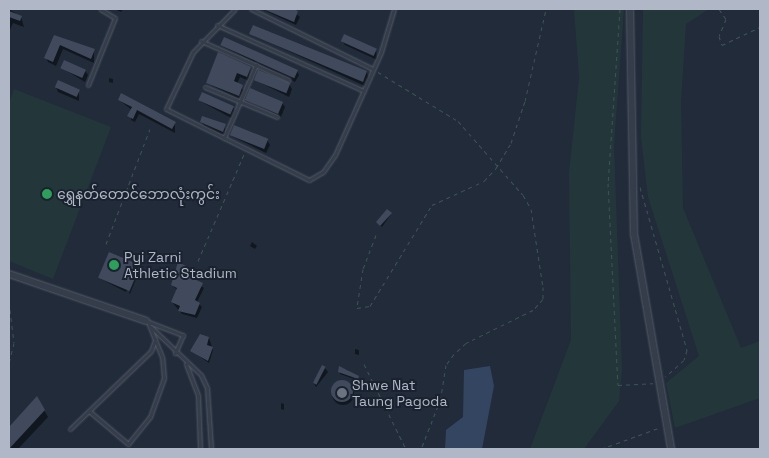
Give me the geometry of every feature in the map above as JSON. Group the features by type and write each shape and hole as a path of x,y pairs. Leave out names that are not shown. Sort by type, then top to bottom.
{"street":[{"path":"630,9 634,234 671,449"},
{"path":"9,274 148,323"}],"lane":[{"path":"88,85 115,18 100,9"},
{"path":"235,9 201,41 166,109 309,180 316,178 334,155 373,70 394,9"},
{"path":"250,9 373,70"},
{"path":"217,25 364,91"},
{"path":"201,41 289,80"},
{"path":"224,138 256,65"},
{"path":"205,86 277,117"},
{"path":"89,411 128,444 150,417 162,387 164,364 148,323"},
{"path":"148,323 183,335 175,354"},
{"path":"148,323 175,354 201,375 208,388 211,449"},
{"path":"70,430 151,351 155,339"},
{"path":"186,364 199,403 200,449"}],"path":[{"path":"376,235 364,269 357,308 370,306 432,205 484,181 496,168 511,143 525,101 546,9"},
{"path":"620,9 608,183 618,385 660,381 684,360 687,350 647,222 639,183"},
{"path":"719,9 726,19 719,36 722,45 760,26"},
{"path":"373,70 458,121 531,209 543,299 533,310 466,343 454,354 446,365 441,398 421,449"},
{"path":"106,244 150,130"},
{"path":"198,261 246,149"},
{"path":"9,302 14,334 9,363"},
{"path":"364,364 406,449"},
{"path":"601,449 667,425"}],"green space":[{"path":"574,9 624,9 614,145 622,369 619,401 584,449 530,449 571,340 569,173 579,78"},
{"path":"643,9 709,9 686,24 681,102 683,208 741,348 760,341 760,398 675,428 666,383 699,356 648,197 641,137"},
{"name":"ရွှေနတ်တောင်ဘောလုံးကွင်း","path":"14,89 111,127 53,279 9,261 9,104"}],"water":[{"path":"490,366 494,386 482,449 445,449 446,430 463,417 464,370"}],"building":[{"path":"263,9 293,9 298,11 294,22"},
{"path":"9,11 22,16 20,21 9,17"},
{"path":"253,25 367,71 363,82 249,34"},
{"path":"344,34 377,49 374,56 341,41"},
{"path":"54,35 95,49 91,59 60,45 53,62 44,58"},
{"path":"224,37 298,70 294,78 220,45"},
{"path":"218,52 251,67 247,77 237,73 234,81 243,85 239,96 206,83"},
{"path":"64,60 86,70 82,78 60,68"},
{"path":"258,70 290,83 286,93 254,80"},
{"path":"58,80 80,90 77,97 55,87"},
{"path":"250,88 283,102 278,114 245,100"},
{"path":"202,92 234,106 230,114 198,100"},
{"path":"121,93 176,122 172,129 137,110 133,119 127,116 132,107 118,100"},
{"path":"202,116 226,124 223,132 200,122"},
{"path":"234,125 268,139 264,149 230,135"},
{"path":"387,209 392,213 380,226 376,222"},
{"path":"109,252 140,265 129,291 98,278"},
{"path":"178,262 186,266 183,274 203,283 195,300 200,303 195,315 178,311 180,306 171,302 177,288 171,285"},
{"path":"200,334 209,337 207,345 213,347 208,361 190,351"},
{"path":"322,365 326,367 316,385 313,383"},
{"path":"339,366 359,376 358,379 338,372"},
{"name":"Shwe Nat Taung Pagoda","path":"342,380 350,383 353,391 350,399 342,402 334,399 331,391 334,383"},
{"path":"37,396 45,410 9,449 9,427"}],"place":[{"name":"ရွှေနတ်တောင်ဘောလုံးကွင်း","path":"47,194"},
{"name":"Pyi Zarni Athletic Stadium","path":"114,265"},
{"name":"Shwe Nat Taung Pagoda","path":"342,393"}]}
